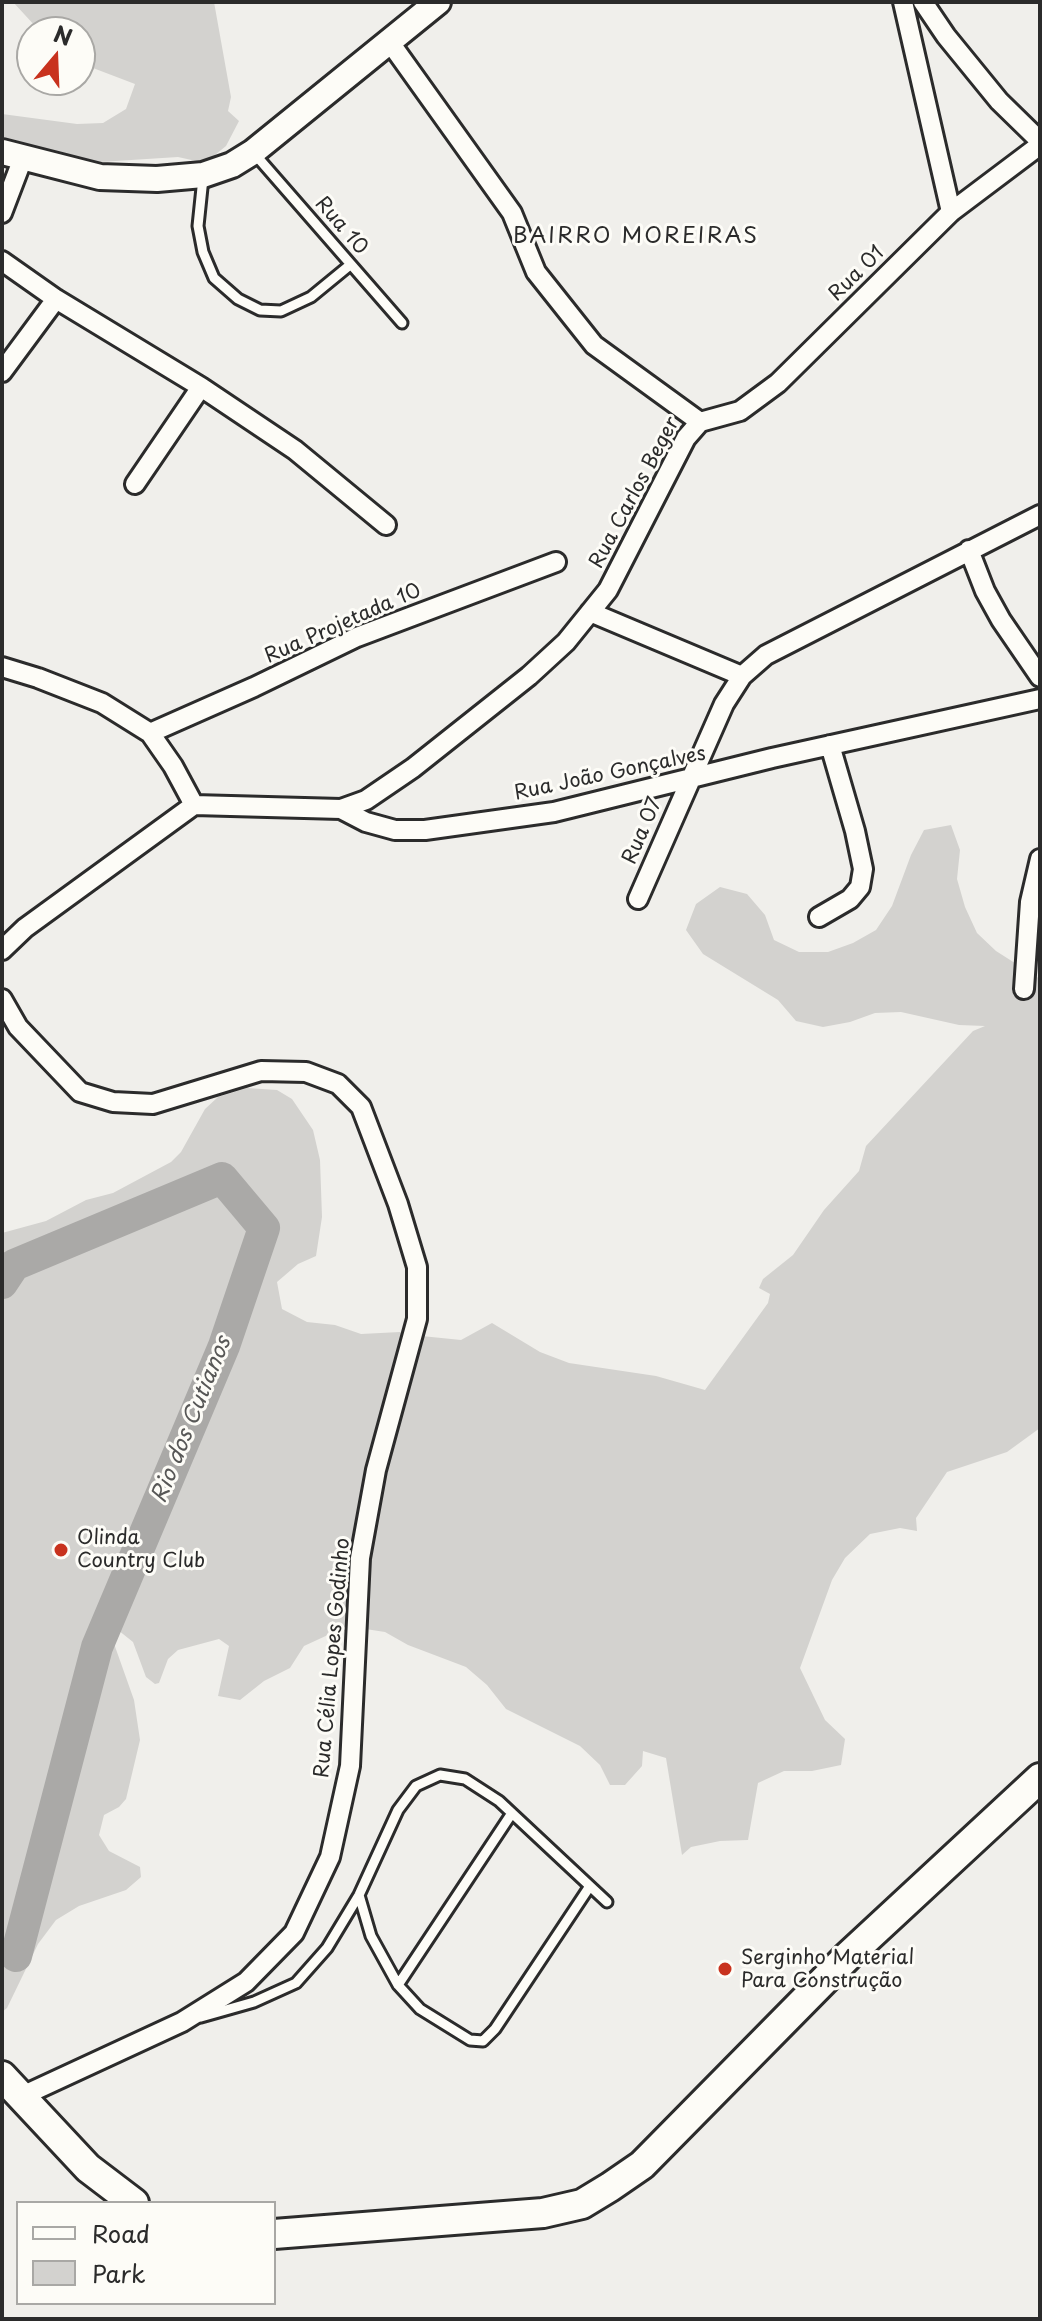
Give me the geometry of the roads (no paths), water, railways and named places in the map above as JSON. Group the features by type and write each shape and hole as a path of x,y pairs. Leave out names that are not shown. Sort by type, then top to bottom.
{"main road":[{"path":"12,155 100,177 157,179 203,175 232,165 253,152 438,2"},
{"path":"276,2234 543,2213 582,2204 601,2193 642,2165 848,1956 1040,1778"},
{"path":"11,2086 88,2168 131,2201"}],"street":[{"path":"903,2 951,212"},
{"path":"923,2 946,36 999,101 1040,143"},
{"name":"Rua Carlos Beger","path":"341,809 366,800 413,768 529,676 566,642 608,590 686,438 700,422 594,345 536,272 512,213 389,41"},
{"name":"Rua 01","path":"700,422 740,411 778,383 951,212 1040,143"},
{"path":"2,213 12,155"},
{"path":"2,261 56,299 201,387 295,450 386,525"},
{"path":"2,372 56,299"},
{"path":"135,484 201,387"},
{"path":"590,612 742,676 766,655 1040,515"},
{"path":"969,550 985,591 1001,620 1040,677"},
{"name":"Rua Projetada 10","path":"150,733 357,637 556,562"},
{"path":"2,667 102,703 150,733 173,766 194,805 25,928 2,950"},
{"name":"Rua 07","path":"638,899 724,704 742,676"},
{"name":"Rua João Gonçalves","path":"194,805 341,809 366,822 395,830 425,830 554,812 830,745 1040,699"},
{"path":"819,917 850,899 860,887 863,869 830,745"},
{"path":"1024,989 1030,902 1040,859"},
{"name":"Rua Célia Lopes Godinho","path":"2,999 18,1027 80,1092 113,1102 153,1104 261,1071 306,1072 338,1084 361,1107 398,1204 417,1267 417,1319 376,1470 360,1558 350,1766 330,1857 294,1933 246,1982 182,2022 11,2086"}],"lane":[{"name":"Rua 10","path":"253,152 402,323"},
{"path":"203,175 198,226 203,252 214,278 238,299 260,310 281,311 311,297 350,265"},
{"path":"182,2022 254,2002 296,1983 327,1948 359,1895 398,1810 416,1786 440,1775 465,1779 499,1801 607,1902"},
{"path":"398,1985 512,1813"},
{"path":"359,1895 371,1936 398,1985 420,2009 470,2040 483,2041 495,2029 590,1886"}],"waterway":[{"name":"Rio dos Cutianos","path":"2,1283 14,1265 222,1178 264,1228 224,1346 97,1647 16,1956"}],"place":[{"name":"Olinda Country Club","path":"61,1550"},
{"name":"Serginho Material Para Construção","path":"725,1969"}],"district":[{"name":"BAIRRO MOREIRAS","path":"636,237"}]}
